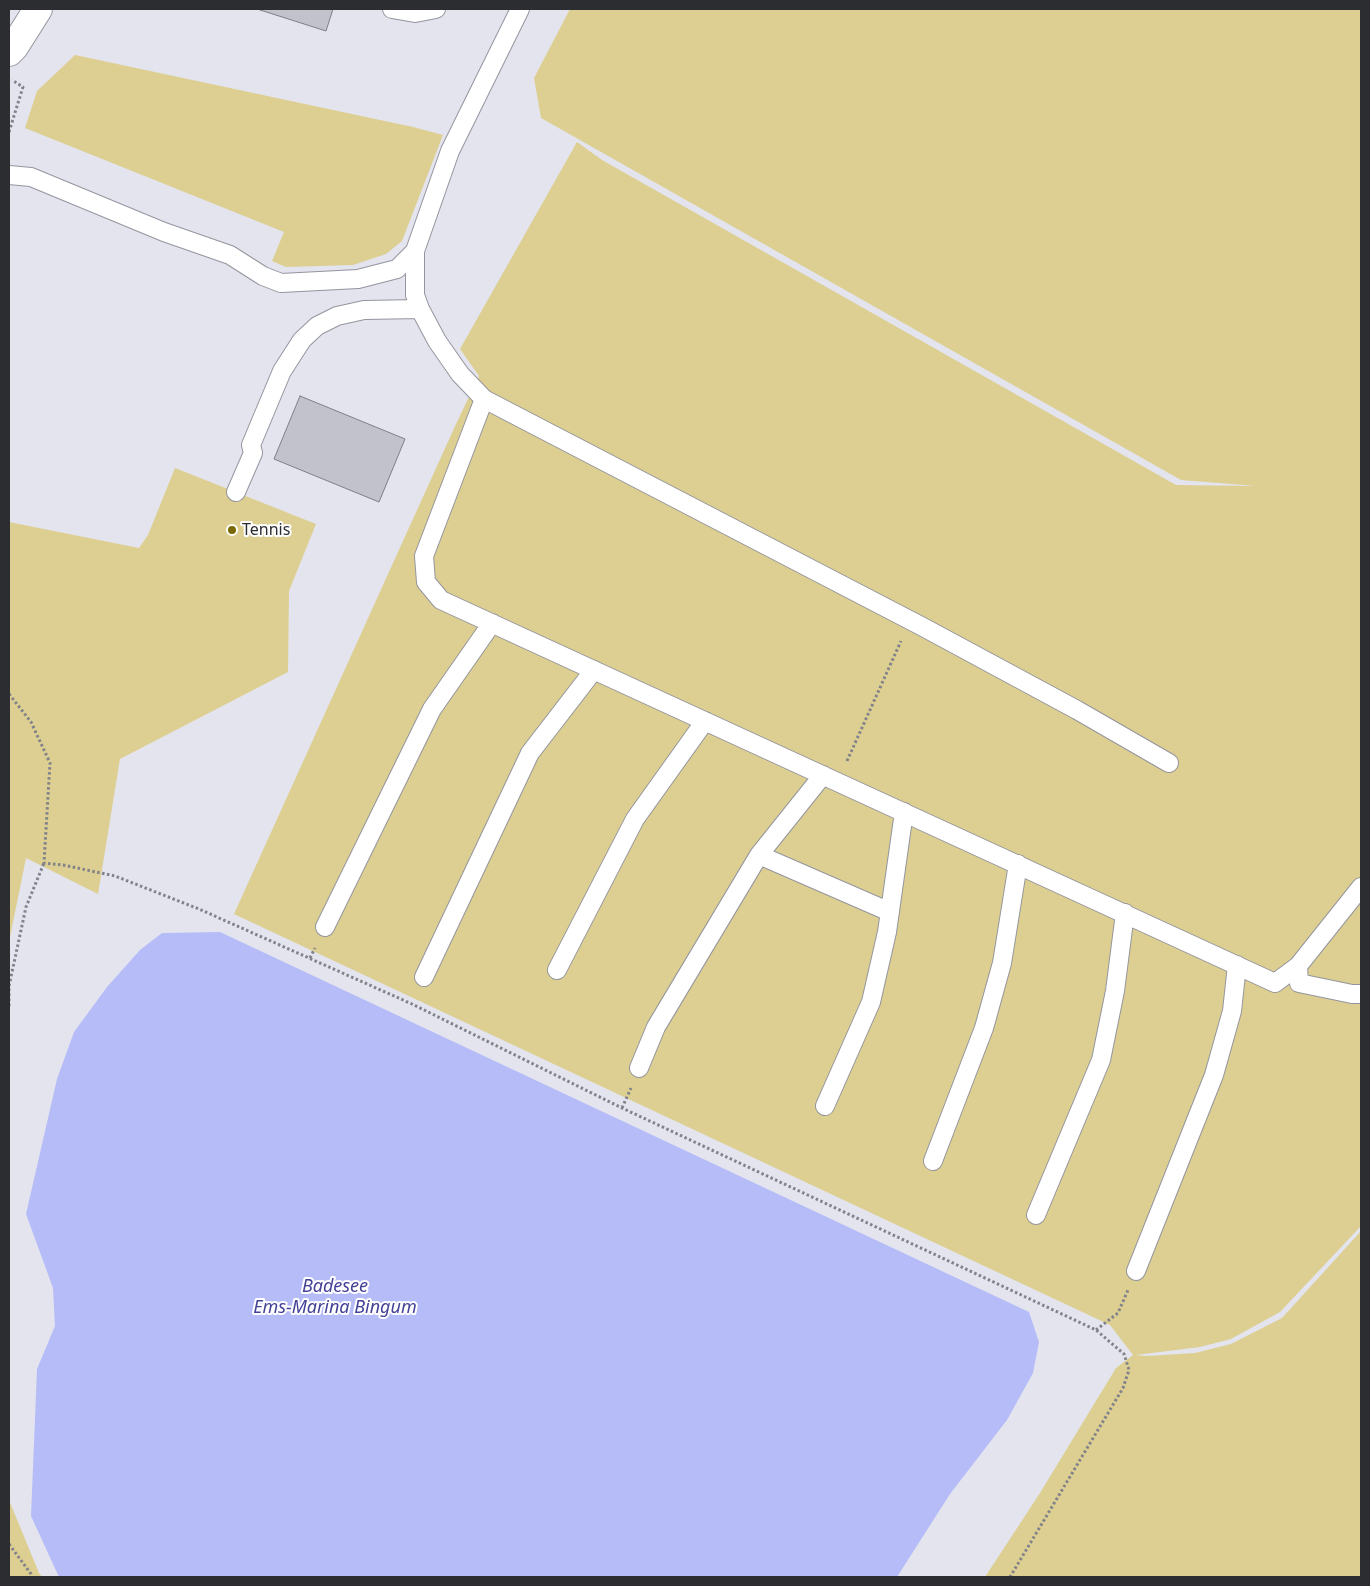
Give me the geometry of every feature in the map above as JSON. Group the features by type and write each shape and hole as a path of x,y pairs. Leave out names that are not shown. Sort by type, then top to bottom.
{"street":[{"path":"9,52 38,9"}],"lane":[{"path":"392,9 415,13 436,9"},
{"path":"520,9 450,151 415,251 415,295 420,309 437,341 460,374 484,399 910,620 1068,706 1169,764"},
{"path":"9,174 31,177 164,232 230,255 263,276 281,282 358,279 397,269 415,251"},
{"path":"236,492 254,453 251,445 282,371 302,340 317,326 337,316 364,310 420,309"},
{"path":"484,399 424,556 426,582 441,600 1275,983 1298,966 1361,886"},
{"path":"325,927 432,709 492,623"},
{"path":"424,977 530,753 594,670"},
{"path":"557,970 635,819 705,721"},
{"path":"639,1068 656,1027 759,856 823,775"},
{"path":"825,1106 871,1002 887,932 904,812"},
{"path":"759,856 890,912"},
{"path":"932,1161 984,1028 1002,963 1018,864"},
{"path":"1036,1215 1100,1060 1115,991 1125,914"},
{"path":"1136,1272 1214,1076 1232,1011 1237,965"},
{"path":"1298,966 1299,983 1352,994 1361,994"}],"path":[{"path":"9,78 23,87 9,132"},
{"path":"856,742 910,620"},
{"path":"9,694 31,722 50,763 44,864 26,907 9,986 9,1006"},
{"path":"44,864 63,865 115,876 224,920 412,1004 622,1108 1096,1330 1124,1354 1129,1370 1123,1388 1010,1577"},
{"path":"1096,1330 1118,1313"},
{"path":"9,1544 32,1577"}],"shaded area":[{"path":"570,9 1361,9 1361,1226 1280,1312 1231,1339 1200,1347 1136,1355 1195,1353 1231,1344 1282,1318 1361,1231 1361,1577 985,1577 1040,1493 1116,1368 1133,1355 1110,1325 234,914 479,376 460,349 577,142 602,160 1176,485 1256,486 1181,480 541,118 534,78"},
{"path":"75,55 443,135 402,241 386,254 353,265 286,267 272,261 284,232 25,128 37,91"},
{"path":"175,468 316,524 289,591 288,672 120,759 98,894 26,858 9,942 9,522 139,548 148,535"},
{"path":"9,1500 39,1573 42,1577 9,1577"}],"water":[{"name":"Badesee Ems-Marina Bingum","path":"220,932 1029,1312 1039,1342 1033,1373 1007,1420 950,1494 897,1577 59,1577 31,1516 37,1369 55,1326 53,1288 26,1214 57,1079 74,1032 107,987 140,950 162,933"}],"building":[{"path":"257,9 333,9 326,31"},
{"path":"300,396 405,439 379,502 274,459"}],"place":[{"name":"Tennis","path":"232,530"}]}
